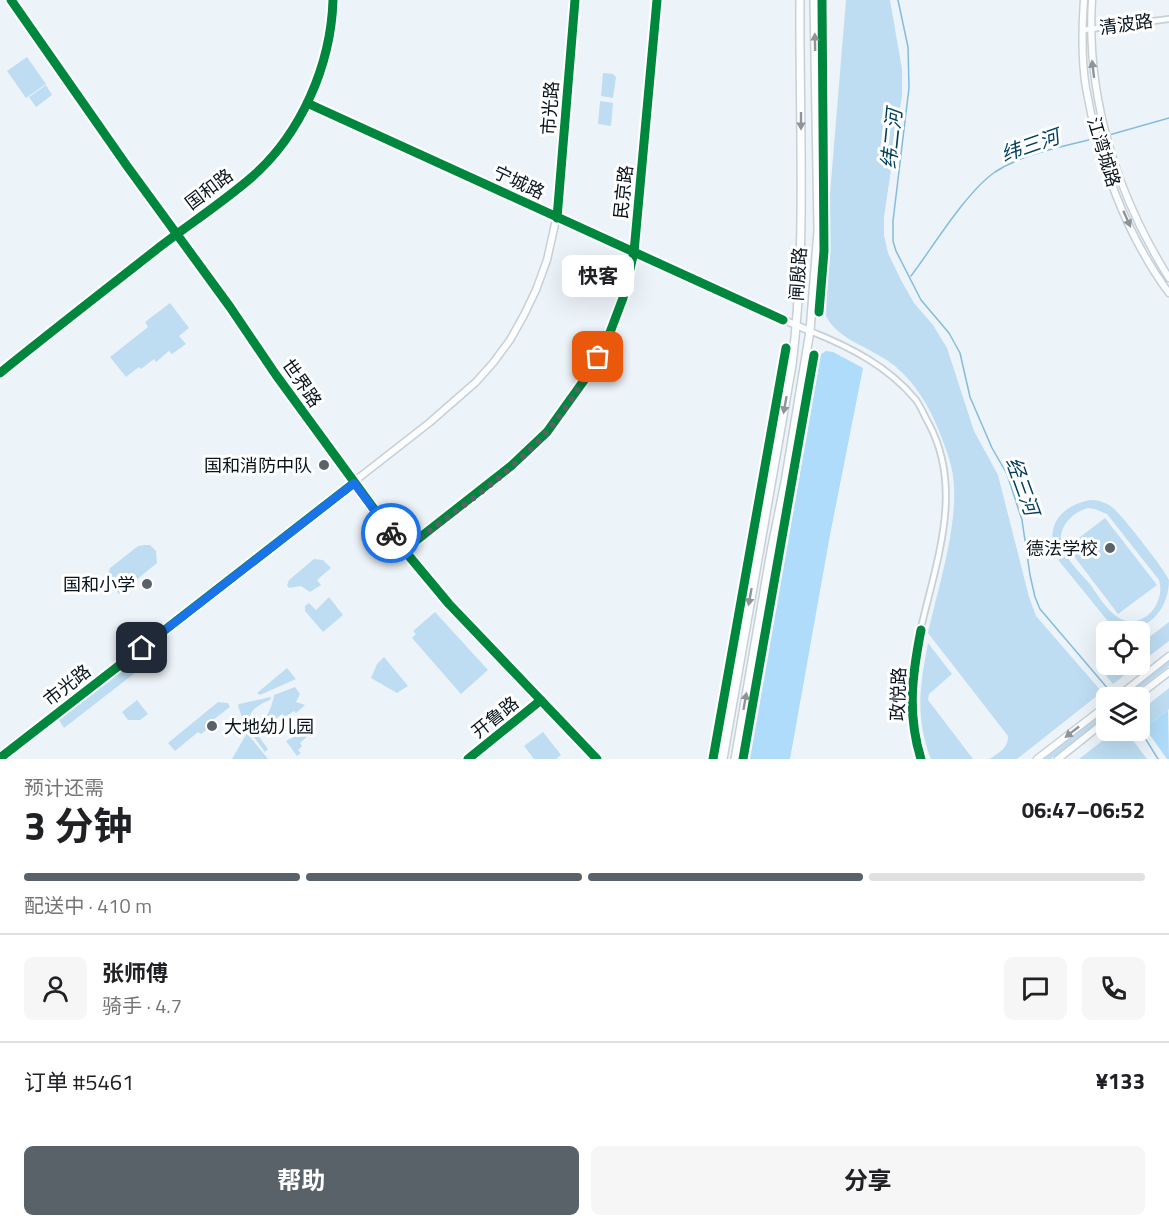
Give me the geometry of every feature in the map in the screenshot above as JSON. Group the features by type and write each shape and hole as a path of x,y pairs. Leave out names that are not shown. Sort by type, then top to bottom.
{"main road":[{"name":"闸殷路","path":"735,759 810,331 818,231 814,0"},
{"name":"闸殷路","path":"723,759 797,326 802,230 800,2"},
{"path":"799,277 800,286 807,293 811,291 814,278"},
{"path":"790,374 796,366 801,366 804,370"}],"street":[{"name":"世界路","path":"11,0 404,550 449,604 597,759"},
{"name":"国和路","path":"0,373 253,176 274,154 307,103 322,67 329,38 333,0"},
{"name":"市光路","path":"0,758 354,483 469,388 493,363 510,340 536,290 547,260 557,218 575,0"},
{"name":"民京路","path":"404,550 524,455 560,415 585,379 609,335 623,297 634,252 657,0"},
{"name":"江湾城路","path":"1084,0 1082,52 1086,87 1100,144 1121,205 1134,233 1169,292"},
{"name":"江湾城路","path":"1092,0 1091,51 1108,142 1141,230 1169,278"},
{"name":"清波路","path":"1083,30 1169,19"},
{"name":"宁城路","path":"307,103 810,331"},
{"name":"政悦路","path":"810,331 870,359 916,401 935,436 943,466 946,512 913,677 912,718 921,759"},
{"path":"1129,687 1169,656"},
{"path":"1149,687 1169,672"},
{"name":"开鲁路","path":"468,759 541,700"},
{"path":"1037,759 1096,713"},
{"path":"1058,759 1096,729"}],"shaded area":[{"path":"846,0 890,0 902,69 902,95 884,217 884,235 888,253 914,303 933,325 947,348 974,431 998,475 1029,597 1036,616 1098,687 1096,697 1017,759 990,759 1005,747 1008,736 928,633 952,523 954,481 951,466 935,422 926,404 909,380 887,360 839,332 826,316 830,194"},
{"path":"27,57 46,84 26,98 7,71"},
{"path":"603,73 613,74 616,77 613,98 601,96"},
{"path":"46,85 52,95 36,107 29,97"},
{"path":"600,101 613,103 611,126 598,124"},
{"path":"170,303 189,328 179,336 186,344 172,354 169,351 156,362 154,359 141,369 139,367 126,377 110,357 148,327 145,322"},
{"path":"826,351 833,352 863,368 790,759 750,759 821,354"},
{"path":"1093,500 1104,502 1113,508 1167,575 1168,593 1164,605 1150,621 1136,621 1144,618 1156,606 1160,589 1159,580 1107,514 1095,509 1081,510 1066,523 1061,543 1071,563 1106,607 1114,615 1128,621 1107,620 1059,561 1052,539 1053,529 1061,514 1069,508"},
{"path":"1105,518 1157,585 1118,614 1067,547"},
{"path":"150,545 156,551 157,563 119,594 107,579 110,568 138,546"},
{"path":"314,559 323,560 331,568 317,580 321,585 310,592 301,586 289,588 287,585 289,580"},
{"path":"329,597 343,615 323,632 305,611 305,606 309,603 316,610"},
{"path":"435,612 488,670 461,694 412,638 416,634 413,631"},
{"path":"1169,622 1169,641 1150,655 1150,636"},
{"path":"928,643 952,674 929,694 928,700 973,759 931,759 930,757 922,727 920,700"},
{"path":"143,654 149,662 64,728 59,720"},
{"path":"384,657 408,686 397,693 371,678 377,664"},
{"path":"1169,660 1169,666 1142,687 1134,687"},
{"path":"287,668 296,679 260,695 257,693"},
{"path":"1106,675 1125,675 1113,684"},
{"path":"295,687 300,694 296,702 305,705 296,713 294,711 285,717 282,714 257,734 268,749 265,752 247,728 251,724 260,722 266,716 271,708 274,695"},
{"path":"1169,688 1169,709 1150,724 1150,703"},
{"path":"271,697 250,714 249,723 245,726 239,704"},
{"path":"137,700 148,714 140,720 128,720 122,712"},
{"path":"218,702 228,703 230,707 214,719 210,727 201,734 198,732 175,751 168,743"},
{"path":"1168,710 1169,759 1150,735 1150,724"},
{"path":"1096,718 1096,724 1051,759 1044,759"},
{"path":"305,731 309,735 300,743 302,746 298,750 301,753 297,756 286,741"},
{"path":"543,732 561,755 556,759 534,759 524,746"},
{"path":"247,733 268,759 232,759"},
{"path":"1102,741 1134,741 1147,759 1079,759"}],"waterway":[{"name":"经三河","path":"898,0 908,47 909,88 893,221 893,241 896,251 921,300 949,333 960,353 970,397 992,448 1007,474 1022,520 1030,575 1040,609 1106,687"},
{"name":"纬三河","path":"1109,135 1169,118"},
{"name":"纬三河","path":"911,276 961,206 995,172 1031,155 1096,138"},
{"name":"经三河","path":"1147,741 1158,759"}],"cycle path":[{"path":"11,0 276,375 404,550 449,604 597,759"},
{"path":"0,373 157,249 241,187 269,160 299,119 310,97 326,49 333,0"},
{"path":"557,218 575,0"},
{"path":"404,550 511,466 547,432 585,379 609,335 623,298 634,252 657,0"},
{"path":"819,312 824,251 822,0"},
{"path":"307,103 783,320"},
{"path":"713,759 786,348"},
{"path":"743,759 814,355"},
{"path":"0,758 354,483"},
{"path":"921,630 912,695 914,726 921,759"},
{"path":"468,759 541,700"}],"way so far":[{"path":"391,533 404,550 524,455 547,432 598,357"}],"place":[{"name":"快客","path":"598,357"},
{"name":"国和消防中队","path":"324,465"},
{"name":"德法学校","path":"1110,548"},
{"name":"国和小学","path":"147,584"},
{"name":"大地幼儿园","path":"212,726"}],"route":[{"path":"142,648 354,483 391,533"}],"water label":[{"name":"纬二河","path":"891,139"}]}
